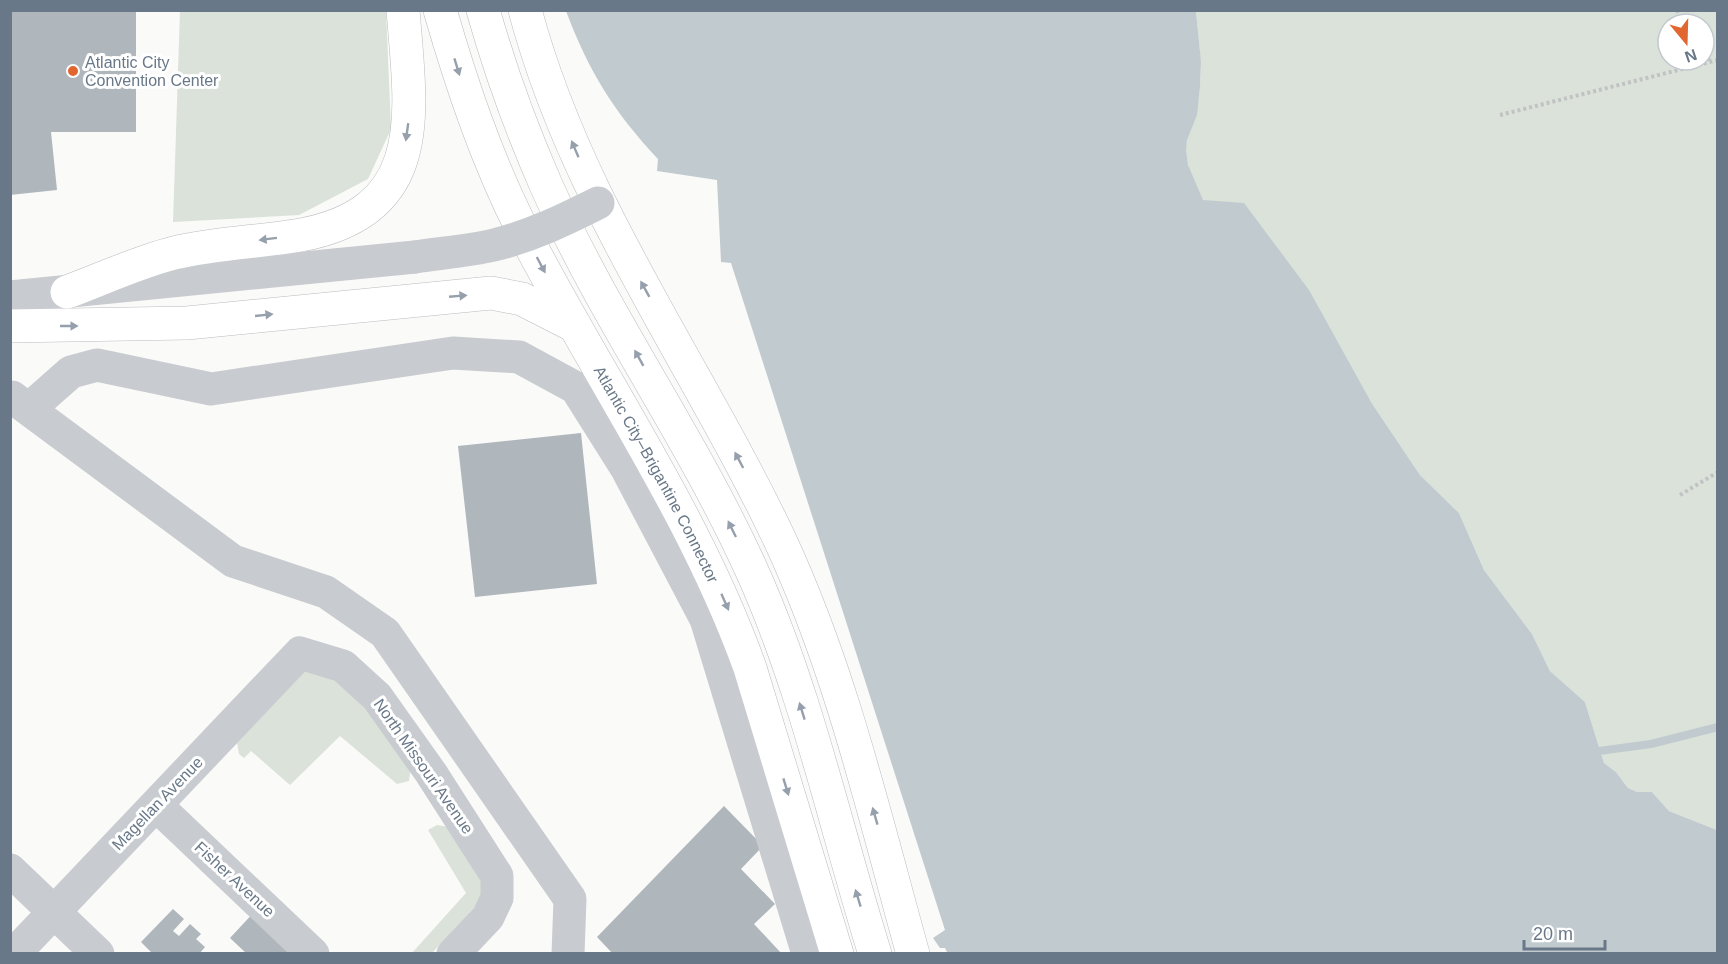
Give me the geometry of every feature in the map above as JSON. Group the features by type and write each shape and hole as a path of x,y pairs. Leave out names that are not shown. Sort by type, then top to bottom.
{"highway":[{"path":"67,292 173,253 302,234 346,222 361,214 386,188 405,148 410,107 403,10"},
{"name":"Atlantic City–Brigantine Connector","path":"440,10 471,111 501,186 575,326 692,531 734,622 837,954"},
{"path":"483,10 509,94 547,186 581,254 708,484 752,572 789,667 875,954"},
{"path":"525,10 552,93 598,203 759,498 808,608 851,731 913,954"},
{"path":"10,326 187,323 491,293 522,298 575,326"}],"street":[{"path":"10,297 415,257 492,246 558,223 598,203"},
{"path":"568,954 570,899 385,633 326,592 234,561 20,402 70,372 97,365 211,389 453,353 519,357 576,387 627,469 706,619 808,954"},
{"name":"Magellan Avenue","path":"14,954 300,653"},
{"name":"North Missouri Avenue","path":"300,653 331,661 354,674 390,715 498,876 497,898 488,916 453,954"},
{"name":"Fisher Avenue","path":"156,805 314,954"},
{"path":"10,870 98,954"}],"path":[{"path":"1500,115 1667,72"},
{"path":"1680,495 1718,472"}],"shaded area":[{"path":"180,11 386,11 391,129 368,179 299,215 173,222"},
{"path":"566,11 1196,11 1201,62 1200,87 1197,115 1187,140 1186,150 1188,165 1203,200 1244,203 1309,290 1371,402 1420,475 1459,513 1484,570 1532,634 1550,671 1585,702 1604,763 1616,772 1628,788 1637,792 1652,792 1669,811 1717,830 1717,953 948,954 945,948 940,948 933,938 945,930 731,263 721,262 717,180 657,171 658,159 628,125 604,90 584,53"},
{"path":"1196,11 1717,11 1717,830 1669,811 1652,792 1637,792 1628,788 1616,772 1604,763 1585,702 1550,671 1532,634 1484,570 1459,513 1420,475 1371,402 1203,201 1186,154 1187,139 1199,93 1200,48"},
{"path":"312,669 349,681 411,766 409,781 397,784 340,736 290,785 251,751 244,758 239,754 237,743 303,671"},
{"path":"437,825 449,827 481,870 483,898 432,953 411,954 466,893 428,830"}],"building":[{"name":"Atlantic City Convention Center","path":"10,10 136,10 136,132 51,132 57,190 10,195"},
{"path":"581,433 597,584 475,597 458,446"},
{"path":"724,806 763,846 741,869 775,904 754,924 782,954 613,954 597,937"},
{"path":"173,909 184,919 173,931 179,936 190,924 201,934 196,939 205,947 199,954 153,954 141,942"},
{"path":"257,909 300,954 247,954 230,938"}],"waterway":[{"path":"1599,751 1651,744 1718,727"}],"place":[{"name":"Atlantic City Convention Center","path":"73,71"}]}
